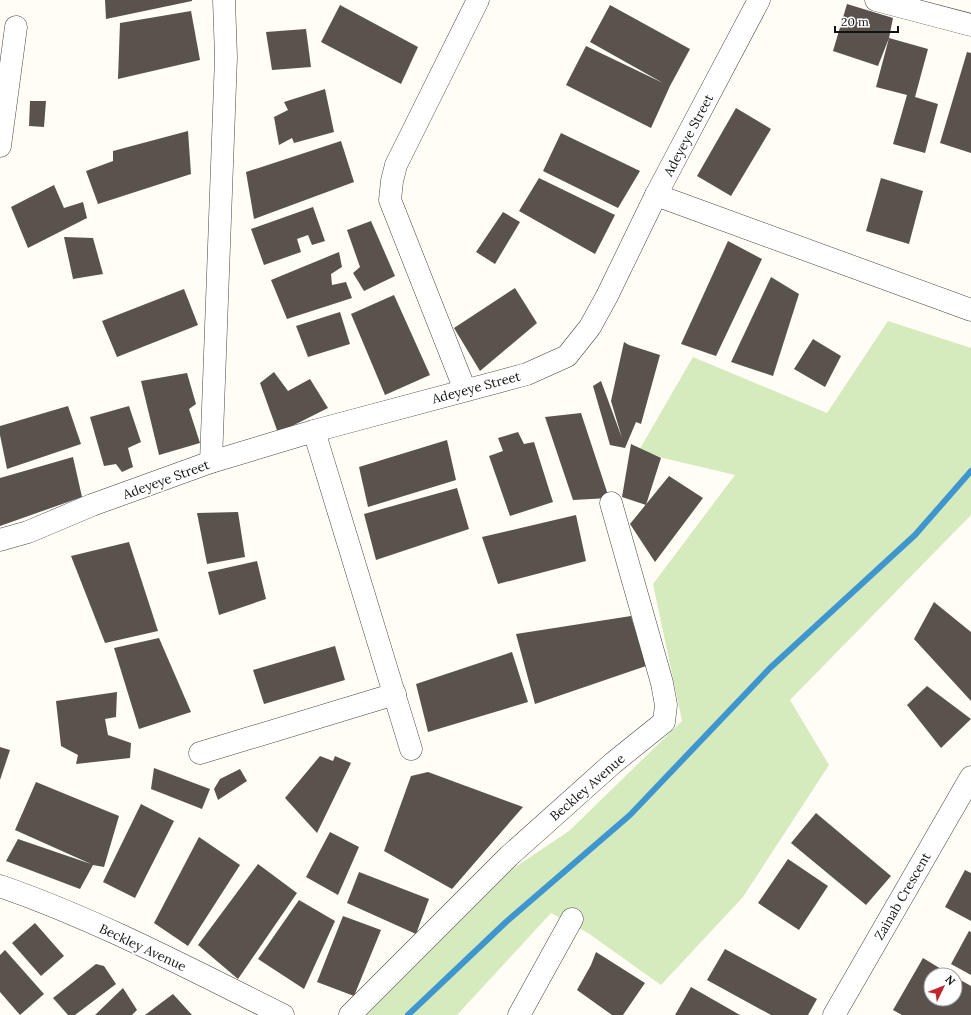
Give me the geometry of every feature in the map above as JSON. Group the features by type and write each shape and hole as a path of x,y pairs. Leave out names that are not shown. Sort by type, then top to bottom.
{"street":[{"path":"211,462 226,58 224,0"},
{"path":"465,390 390,200 392,181 396,166 478,0"},
{"name":"Adeyeye Street","path":"0,540 28,532 92,505 211,462 526,374 567,356 590,327 607,296 656,195 759,0"},
{"path":"876,0 971,25"},
{"path":"0,146 16,28"},
{"path":"656,195 971,310"},
{"path":"314,432 411,749"},
{"name":"Beckley Avenue","path":"350,1015 509,856 613,763 664,722 666,704 662,683 610,503"},
{"path":"200,753 395,694"},
{"name":"Zainab Crescent","path":"834,1015 971,777"},
{"name":"Beckley Avenue","path":"0,886 45,902 146,947 283,1015"},
{"path":"519,1015 572,919"}],"green space":[{"path":"888,321 971,348 971,515 790,700 829,765 743,897 661,985 588,933 551,913 457,1015 362,1015 496,880 569,831 682,721 653,584 735,475 638,452 693,357 827,413"}],"building":[{"path":"105,0 192,0 192,1 106,19"},
{"path":"847,4 893,18 889,38 878,66 833,51"},
{"path":"340,5 418,47 401,84 321,42"},
{"path":"610,5 690,49 670,86 651,128 566,85 586,46 663,83 590,42"},
{"path":"191,11 200,60 118,79 120,23"},
{"path":"306,29 311,67 272,70 266,32"},
{"path":"889,38 928,49 915,97 938,104 925,153 893,144 907,95 876,87"},
{"path":"967,52 971,53 971,153 940,143"},
{"path":"325,89 334,132 294,143 292,138 279,145 274,117 288,110 284,102"},
{"path":"30,101 46,101 44,127 29,126"},
{"path":"736,108 771,129 731,196 697,176"},
{"path":"188,131 191,174 98,204 86,171 113,161 113,151"},
{"path":"561,133 640,171 618,208 543,171"},
{"path":"341,141 354,182 254,219 246,172"},
{"path":"539,178 615,215 595,254 519,211"},
{"path":"881,178 923,191 909,244 866,231"},
{"path":"54,185 64,208 83,202 87,218 28,248 11,207"},
{"path":"313,207 325,241 312,245 308,235 297,239 301,252 264,265 251,229"},
{"path":"503,212 520,222 495,264 476,252"},
{"path":"371,221 395,276 364,291 353,273 360,267 347,230"},
{"path":"64,237 93,238 103,274 73,279"},
{"path":"728,241 762,259 716,356 681,344"},
{"path":"339,252 342,267 331,274 332,285 346,282 352,298 287,319 271,280"},
{"path":"771,277 799,294 773,376 731,362"},
{"path":"515,288 537,323 480,371 454,328"},
{"path":"184,289 198,325 117,357 102,321"},
{"path":"394,295 430,375 385,395 351,314"},
{"path":"340,312 350,344 308,357 296,326"},
{"path":"813,339 841,356 825,387 794,369"},
{"path":"624,342 660,355 641,424 636,422 625,448 610,445 593,386 601,381 622,438 611,401"},
{"path":"274,372 288,391 310,379 328,408 278,433 260,383"},
{"path":"187,373 196,404 189,409 200,443 159,455 141,381"},
{"path":"68,406 81,444 7,469 0,435 0,426"},
{"path":"129,406 141,442 128,448 133,467 122,472 116,464 104,466 90,417"},
{"path":"581,413 609,498 573,500 545,417"},
{"path":"518,432 524,444 534,442 553,502 510,516 489,456 503,451 498,438"},
{"path":"447,440 456,480 368,507 359,467"},
{"path":"631,444 661,458 646,505 622,497"},
{"path":"73,457 82,497 0,526 0,478"},
{"path":"669,476 703,498 655,562 630,524"},
{"path":"457,488 469,529 376,560 364,514"},
{"path":"238,512 245,557 207,564 197,513"},
{"path":"576,515 586,561 498,584 482,537"},
{"path":"129,542 158,631 105,643 71,556"},
{"path":"257,561 266,599 219,615 208,572"},
{"path":"934,602 971,632 971,701 914,639"},
{"path":"631,616 646,666 535,704 516,634"},
{"path":"159,638 191,712 139,729 114,648"},
{"path":"335,646 345,680 264,704 253,670"},
{"path":"512,652 528,702 428,732 416,684"},
{"path":"927,686 971,719 941,748 907,705"},
{"path":"117,692 116,717 105,719 108,735 131,743 130,758 76,764 78,755 61,746 56,701"},
{"path":"0,747 10,750 0,780"},
{"path":"320,756 333,761 335,756 351,763 317,833 285,798"},
{"path":"154,768 210,789 202,809 151,789"},
{"path":"240,769 247,781 218,800 214,789 220,779"},
{"path":"428,772 523,807 452,889 384,851 411,776"},
{"path":"36,782 119,816 104,867 93,865 80,889 6,861 18,839 91,864 15,830"},
{"path":"141,804 174,821 135,898 103,882"},
{"path":"816,813 891,876 866,905 791,843"},
{"path":"330,832 359,847 338,895 306,877"},
{"path":"199,837 240,865 188,946 154,923"},
{"path":"788,859 828,886 799,930 758,903"},
{"path":"258,864 297,893 238,979 198,945"},
{"path":"965,870 971,873 971,921 945,907"},
{"path":"359,872 429,899 416,934 347,903"},
{"path":"299,900 335,921 304,989 258,959"},
{"path":"343,916 381,930 354,996 317,982"},
{"path":"35,923 64,956 41,976 12,943"},
{"path":"969,931 971,932 971,975 963,971 963,967 956,967 951,964"},
{"path":"725,949 817,999 808,1015 771,1015 707,980"},
{"path":"5,950 44,994 20,1015 0,992 0,955"},
{"path":"596,952 645,983 623,1015 612,1015 577,990 591,965"},
{"path":"923,958 938,967 923,967 923,1007 963,1007 963,982 971,986 971,1015 902,1015 893,1010"},
{"path":"96,964 104,966 116,984 75,1015 68,1015 53,998"},
{"path":"691,987 740,1015 675,1015"},
{"path":"123,988 137,1010 132,1015 95,1015"},
{"path":"173,994 192,1015 145,1015"}],"waterway":[{"path":"408,1015 506,922 630,815 770,668 915,535 971,471"}]}
